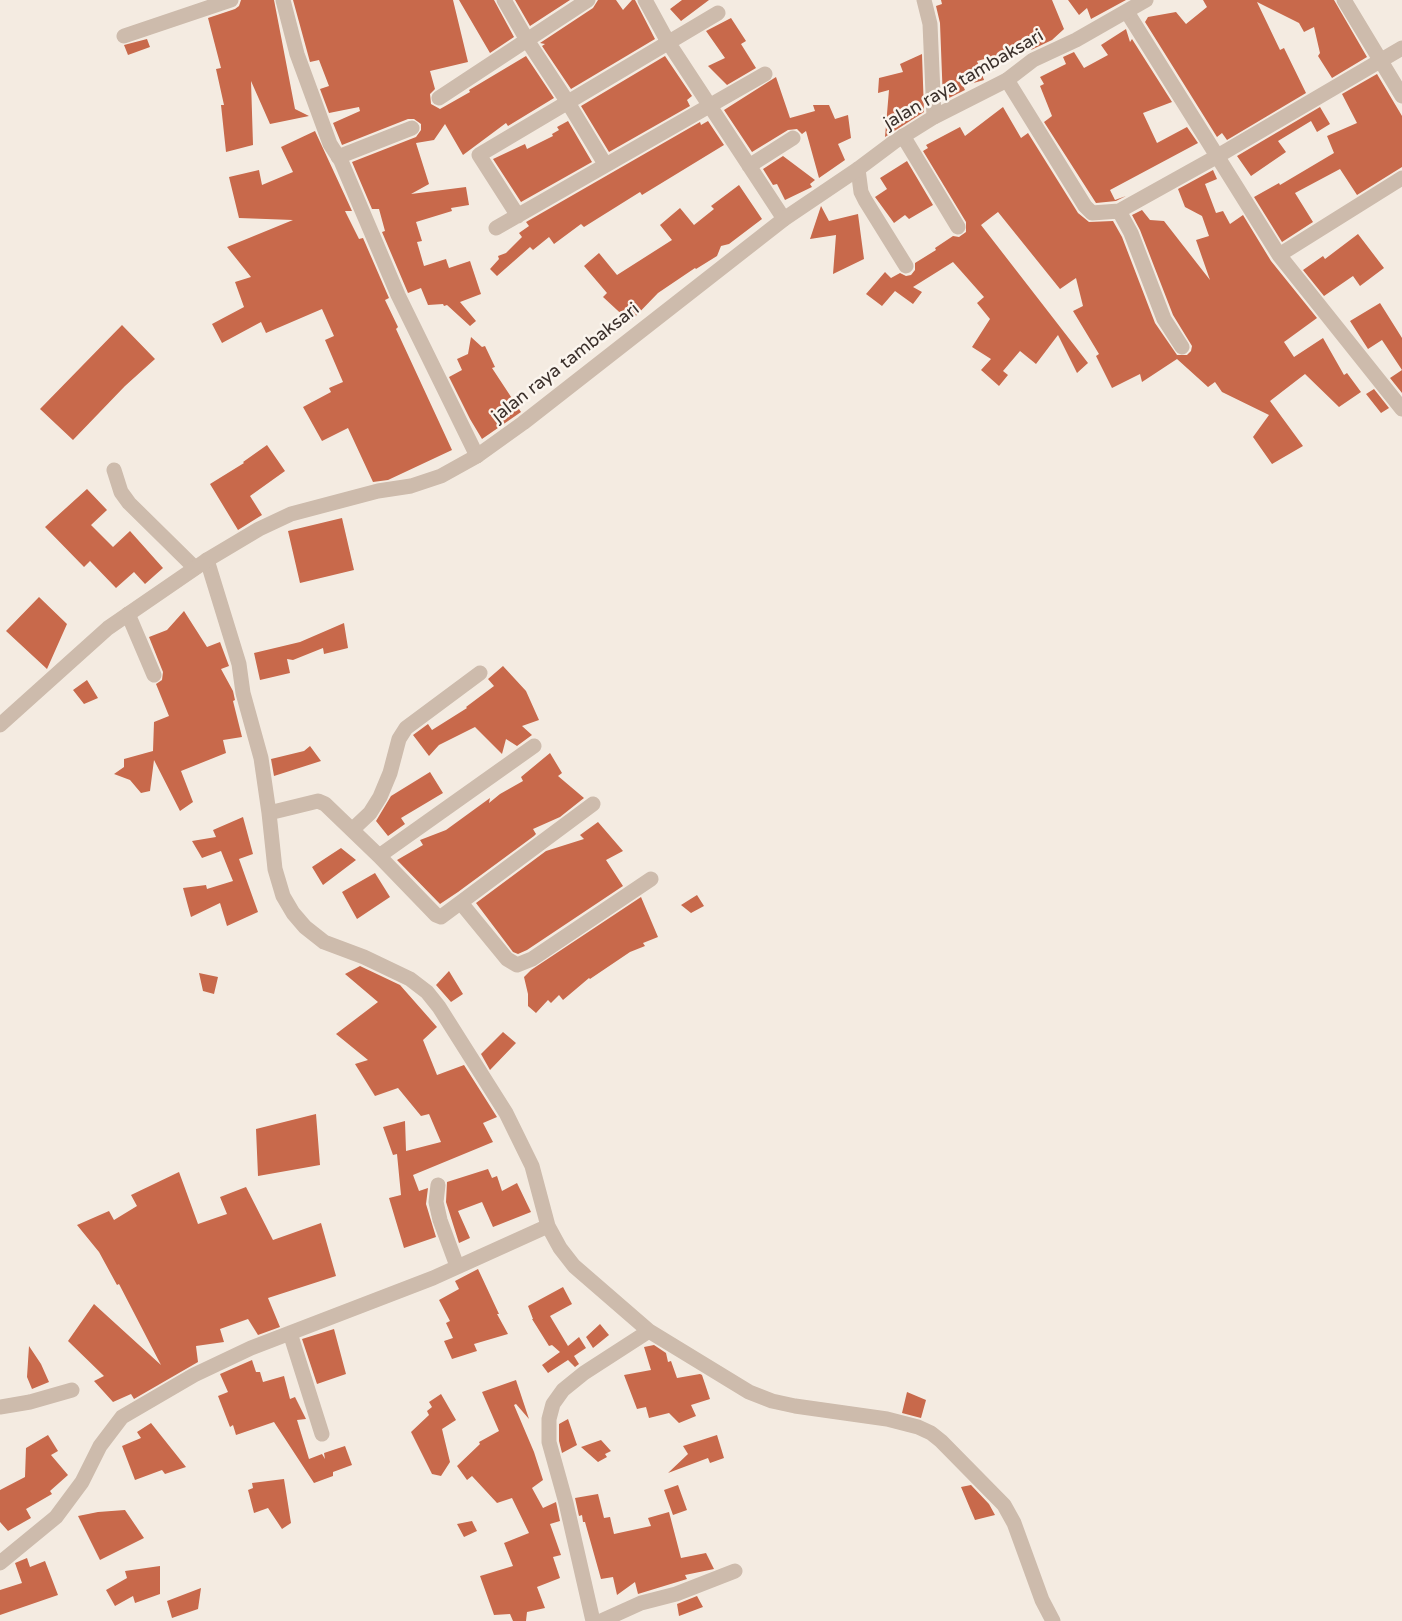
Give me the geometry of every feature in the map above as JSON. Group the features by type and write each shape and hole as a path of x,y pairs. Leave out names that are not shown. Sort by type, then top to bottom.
{"street":[{"path":"124,36 231,0"},
{"path":"283,0 297,54 330,144 338,157 398,295 477,456"},
{"path":"504,0 605,165"},
{"path":"439,98 588,0"},
{"path":"645,0 669,42 784,219"},
{"path":"924,0 930,24 934,117"},
{"name":"jalan raya tambaksari","path":"0,725 83,650 128,614 201,564 259,529 291,514 378,491 411,486 441,476 477,456 523,423 784,219 903,136 934,117 1007,80 1033,60 1076,40 1146,0"},
{"path":"1344,0 1402,96"},
{"path":"1127,12 1279,255 1402,409"},
{"path":"518,216 479,155 718,13"},
{"path":"1007,80 1085,206 1092,213 1119,211 1402,48"},
{"path":"496,228 765,74"},
{"path":"338,157 412,128"},
{"path":"903,136 958,227"},
{"path":"749,166 793,138"},
{"path":"858,169 861,192 906,266"},
{"path":"1279,255 1402,178"},
{"path":"1119,211 1131,233 1164,319 1182,347"},
{"path":"114,470 121,492 129,502 201,564 239,664 245,702 261,758 275,869 283,896 293,914 324,942 364,957 410,979 427,992 467,1049 506,1113 532,1166 548,1226 560,1248 574,1266 649,1331 749,1392 772,1401 887,1419 931,1433 1004,1505 1014,1523 1042,1600 1053,1621"},
{"path":"128,614 154,675"},
{"path":"352,830 370,813 380,797 390,773 399,739 406,728 480,673"},
{"path":"379,856 534,746"},
{"path":"269,813 318,801 325,804 436,915 441,917 593,804"},
{"path":"461,903 507,958 517,965 532,959 651,879"},
{"path":"438,1185 436,1202 440,1220 457,1266"},
{"path":"0,1563 56,1517 82,1482 100,1446 122,1417 194,1375 251,1348 432,1278 548,1226"},
{"path":"593,1621 566,1503 549,1442 549,1419 553,1404 563,1389 584,1372 649,1331"},
{"path":"290,1333 322,1434"},
{"path":"0,1407 30,1402 72,1390"},
{"path":"601,1621 641,1603 676,1594 735,1571"}],"building":[{"path":"241,0 274,0 295,109 309,116 270,124 251,81 253,145 226,152 221,105 224,105 216,69 221,68 208,18 235,9"},
{"path":"293,0 453,0 468,62 430,71 435,89 430,94 431,104 440,109 526,56 554,98 508,126 506,123 463,155 445,124 434,140 416,143 429,184 411,194 466,187 469,205 451,208 452,211 416,222 422,241 417,242 424,266 446,259 449,268 470,261 481,294 460,302 476,321 470,326 447,305 428,305 421,288 408,293 382,232 385,231 379,209 372,209 352,162 416,137 421,130 421,124 414,119 408,119 342,145 333,123 360,111 359,107 329,113 320,89 329,86 319,60 310,62"},
{"path":"459,0 494,0 514,37 490,53"},
{"path":"515,0 570,0 530,26"},
{"path":"598,0 616,0 623,10 632,0 635,0 655,39 571,89 542,46 545,44 540,43 593,8"},
{"path":"682,0 709,0 681,21 670,9"},
{"path":"941,0 1052,0 1064,29 1052,40 1031,50 1030,47 977,61 984,80 963,86 965,90 943,101 940,23 936,6 942,4"},
{"path":"1068,0 1126,0 1091,19 1087,8 1079,15"},
{"path":"1203,0 1334,0 1367,57 1332,78 1318,56 1320,53 1314,27 1304,32 1299,23 1257,2 1280,50 1284,48 1306,93 1227,140 1222,133 1217,137 1145,22 1148,17 1176,12 1186,24 1207,7"},
{"path":"731,18 746,41 741,44 756,68 727,85 708,66 725,58 706,31"},
{"path":"1126,29 1130,42 1132,39 1172,102 1143,113 1157,143 1187,127 1198,143 1110,190 1115,200 1126,196 1116,201 1096,203 1044,122 1052,116 1040,86 1044,84 1040,77 1066,64 1063,57 1074,52 1084,68 1108,55 1101,45"},
{"path":"147,39 150,47 128,55 124,45"},
{"path":"922,54 924,112 885,137 889,90 878,93 879,78 903,72 900,64"},
{"path":"665,56 692,96 687,100 690,106 609,152 581,106"},
{"path":"1377,74 1402,116 1402,167 1357,195 1340,169 1295,193 1313,222 1282,242 1254,197 1279,183 1280,185 1334,153 1327,136 1357,123 1342,94"},
{"path":"776,77 790,118 815,111 813,105 829,105 835,119 848,115 851,138 838,144 845,160 819,178 806,131 802,134 797,129 788,130 752,152 724,110"},
{"path":"1003,107 1021,138 1028,133 1078,213 1089,222 1113,221 1122,237 1155,323 1177,355 1187,355 1192,346 1173,315 1132,215 1142,210 1150,220 1164,221 1210,280 1196,240 1209,236 1202,216 1185,207 1178,189 1213,170 1217,179 1205,184 1216,213 1223,211 1230,224 1243,215 1271,261 1317,318 1284,342 1294,357 1323,338 1344,375 1347,373 1361,392 1339,407 1305,374 1270,401 1303,446 1272,464 1253,437 1269,415 1222,392 1215,382 1208,387 1177,359 1142,382 1140,374 1112,388 1096,356 1099,354 1073,311 1083,306 1076,278 1060,289 998,212 981,225 1088,363 1077,373 1058,335 1036,364 1020,351 1003,371 1008,375 999,386 981,370 991,359 972,347 990,319 977,303 984,297 953,262 913,287 922,292 913,304 895,291 882,306 866,294 885,272 891,278 900,273 906,276 911,275 915,270 915,263 953,236 959,237 966,232 966,222 923,151 928,148 926,145 960,127 965,136"},
{"path":"1320,107 1330,124 1317,132 1311,121 1278,141 1286,152 1251,176 1237,156"},
{"path":"568,121 592,162 521,202 493,159 525,144 527,149 553,136 552,134 559,130 557,127"},
{"path":"708,121 724,145 642,195 640,192 584,227 581,224 554,244 549,237 533,250 530,247 497,276 490,269 499,259 498,256 506,253 522,237 519,233 529,226 526,222 700,122 701,125"},
{"path":"315,131 352,211 345,211 359,239 363,238 389,298 385,300 398,327 396,329 452,450 388,480 373,482 348,428 322,441 303,407 331,392 329,388 343,382 325,340 334,336 322,309 266,333 261,322 222,343 212,324 244,307 235,282 251,277 227,247 293,220 239,218 229,177 259,170 262,185 293,172 281,147"},
{"path":"783,156 815,180 810,184 812,187 785,200 777,184 773,185 763,169"},
{"path":"907,161 933,205 909,219 905,215 894,223 875,197 887,189 880,178"},
{"path":"739,185 762,219 729,244 721,246 717,256 658,293 630,322 603,297 607,293 584,266 599,253 617,275 672,240 660,225 680,208 694,225 714,209 711,206"},
{"path":"821,206 829,221 858,214 864,259 833,274 836,235 810,239"},
{"path":"1358,234 1384,268 1360,286 1353,276 1324,296 1303,270 1323,256 1325,259"},
{"path":"1380,303 1402,338 1402,370 1382,340 1368,349 1350,321"},
{"path":"122,325 155,359 125,386 73,440 40,409"},
{"path":"471,337 482,347 485,346 495,367 492,368 521,412 482,439 449,377 462,370 457,359 468,354"},
{"path":"1402,370 1402,393 1390,378"},
{"path":"1374,389 1389,408 1381,413 1366,394"},
{"path":"267,445 285,471 250,496 262,515 238,530 210,484 244,463"},
{"path":"87,489 107,510 91,525 113,547 130,531 163,568 145,584 134,572 116,588 90,561 84,567 45,527"},
{"path":"342,518 354,570 300,583 288,531"},
{"path":"39,597 67,624 47,669 6,631"},
{"path":"184,611 207,647 220,642 229,666 221,669 233,691 235,700 233,701 242,737 223,740 226,753 181,771 193,802 180,811 154,760 150,791 141,793 130,780 114,774 124,767 124,759 153,751 154,722 169,716 156,684 162,680 163,672 149,637 167,630"},
{"path":"344,623 348,648 324,654 323,648 293,660 287,659 290,673 260,680 254,653 300,642"},
{"path":"503,666 526,691 539,720 522,726 532,735 517,746 506,739 502,754 475,727 439,745 429,756 413,735 428,724 432,730 467,708 494,686 488,679"},
{"path":"87,680 98,698 84,704 73,690"},
{"path":"310,746 321,761 274,776 271,759 304,751"},
{"path":"550,753 562,773 558,776 584,798 560,817 533,829 536,834 534,836 440,904 397,860 423,845 420,840 446,830 490,798 489,803 523,781 521,777"},
{"path":"430,772 443,793 401,818 405,824 388,836 376,821 391,796"},
{"path":"243,817 253,854 239,859 258,912 227,926 220,903 191,917 183,888 206,885 207,889 233,881 221,851 202,858 192,841 216,837 213,830"},
{"path":"598,822 623,851 606,860 623,886 527,950 518,954 513,952 476,903 546,851 584,839 580,835"},
{"path":"341,848 356,860 323,885 312,867"},
{"path":"375,873 390,897 357,919 342,892"},
{"path":"697,895 704,906 691,913 681,905"},
{"path":"641,897 658,937 643,943 645,946 630,952 589,978 563,1000 559,995 551,1003 548,1000 536,1013 528,1006 524,977 531,970"},
{"path":"360,966 400,985 437,1027 423,1040 437,1075 464,1065 497,1117 483,1123 493,1142 413,1175 419,1191 428,1188 426,1204 436,1237 404,1248 389,1198 401,1195 397,1154 393,1155 383,1127 405,1121 406,1151 441,1142 429,1114 421,1116 398,1088 375,1096 355,1064 368,1060 336,1034 378,1002 345,974"},
{"path":"449,971 463,994 451,1002 436,985"},
{"path":"199,973 218,977 214,994 203,991"},
{"path":"503,1032 516,1043 490,1070 481,1054"},
{"path":"316,1114 320,1165 258,1176 256,1129"},
{"path":"488,1169 492,1178 497,1176 502,1191 517,1183 531,1212 493,1227 482,1202 458,1211 470,1238 459,1243 446,1202 447,1182"},
{"path":"179,1172 198,1224 227,1214 220,1197 246,1187 273,1240 321,1223 336,1276 268,1298 280,1327 258,1335 248,1319 220,1329 224,1342 196,1346 198,1362 134,1399 131,1394 113,1402 94,1381 104,1376 68,1341 94,1304 161,1365 119,1284 117,1285 99,1252 77,1225 109,1211 114,1220 137,1206 131,1195"},
{"path":"478,1269 508,1334 474,1344 477,1351 452,1359 444,1341 453,1338 446,1323 450,1321 439,1300 459,1289 455,1281"},
{"path":"563,1287 572,1304 550,1316 568,1346 579,1337 586,1348 574,1356 579,1364 575,1367 568,1360 548,1373 542,1365 560,1352 552,1345 549,1346 532,1319 528,1306"},
{"path":"600,1324 609,1335 593,1348 586,1337"},
{"path":"334,1329 346,1374 317,1384 302,1339"},
{"path":"654,1345 666,1353 677,1378 702,1375 710,1399 691,1405 696,1416 679,1423 669,1413 649,1418 646,1407 637,1409 624,1375 651,1370 644,1347"},
{"path":"29,1346 49,1382 32,1389 27,1377"},
{"path":"252,1360 263,1382 284,1376 290,1399 295,1397 306,1419 297,1420 309,1459 322,1454 325,1459 324,1453 345,1446 352,1465 333,1472 333,1476 314,1483 274,1422 236,1435 233,1425 230,1427 218,1396 228,1392 220,1374"},
{"path":"516,1380 529,1419 516,1404 514,1405 543,1480 532,1488 543,1508 556,1502 560,1521 550,1524 561,1555 553,1557 560,1578 537,1587 545,1608 527,1612 526,1621 513,1621 510,1614 494,1615 480,1576 513,1566 504,1543 529,1533 512,1498 497,1503 472,1476 467,1480 457,1466 480,1444 479,1442 499,1431 482,1392"},
{"path":"907,1392 926,1400 921,1418 902,1413"},
{"path":"441,1394 456,1420 442,1429 450,1462 441,1476 432,1474 411,1432 429,1415 427,1411 432,1407 429,1402"},
{"path":"568,1419 577,1445 562,1453 559,1424"},
{"path":"151,1423 186,1467 165,1474 162,1470 135,1480 122,1446 141,1438 137,1432"},
{"path":"48,1435 58,1451 51,1455 68,1475 50,1491 52,1494 26,1509 31,1518 8,1531 0,1522 0,1490 25,1477 26,1448"},
{"path":"717,1435 724,1458 710,1463 708,1458 668,1473 688,1454 683,1446"},
{"path":"601,1440 611,1451 605,1454 607,1457 598,1462 581,1447"},
{"path":"284,1479 291,1523 282,1529 268,1508 254,1513 248,1490 253,1488 252,1483"},
{"path":"678,1485 687,1510 673,1515 664,1490"},
{"path":"971,1485 989,1504 995,1515 975,1520 961,1487"},
{"path":"598,1494 604,1518 610,1517 614,1534 651,1526 648,1518 669,1512 681,1558 706,1553 714,1569 685,1575 687,1579 638,1594 635,1582 617,1595 613,1577 601,1579 585,1522 583,1522 582,1515 579,1516 575,1498"},
{"path":"125,1510 144,1538 100,1560 78,1516"},
{"path":"472,1521 477,1531 464,1537 457,1524"},
{"path":"27,1558 30,1567 45,1561 58,1595 0,1615 0,1590 22,1583 15,1563"},
{"path":"160,1566 160,1594 135,1603 133,1596 115,1606 106,1590 127,1578 125,1571"},
{"path":"201,1588 198,1609 172,1618 167,1601"},
{"path":"697,1596 703,1607 679,1616 677,1604"}]}
